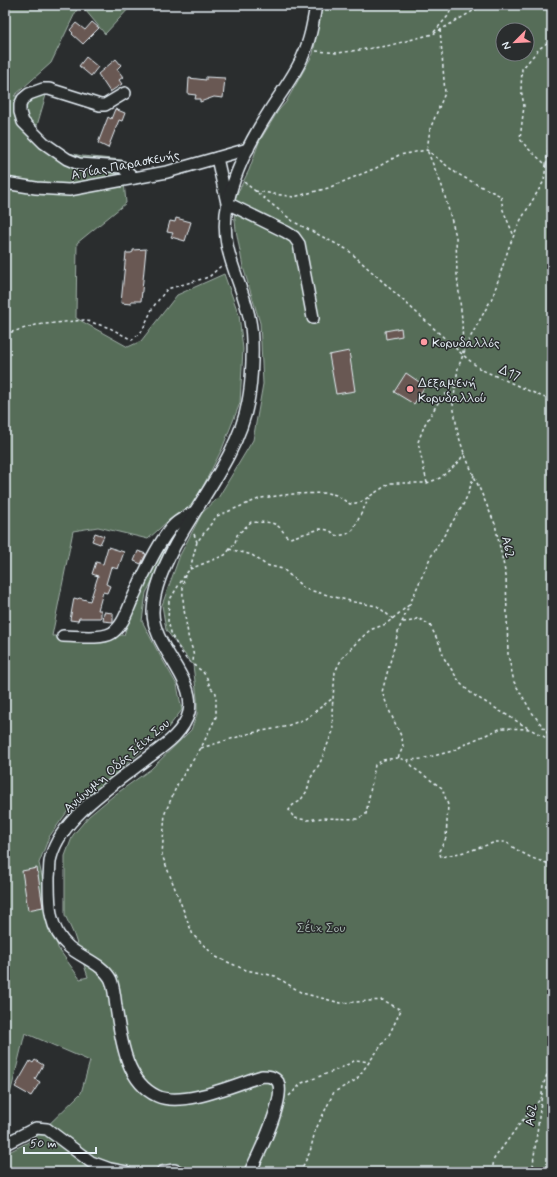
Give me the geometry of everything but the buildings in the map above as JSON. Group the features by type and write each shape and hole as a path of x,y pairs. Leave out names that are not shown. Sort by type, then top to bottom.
{"street":[{"name":"Ανώνυμη Οδός Σέιχ Σου","path":"279,1096 278,1083 275,1078 269,1076 262,1076 206,1094 183,1099 162,1098 147,1090 137,1079 130,1065 121,1039 112,983 107,974 67,946 53,924 49,907 50,860 64,829 102,794 164,746 179,731 188,717 190,702 186,688 158,634 153,614 156,590 164,565 222,467 239,434 248,405 250,383 251,322 244,296 229,256 225,234 227,203 236,176 248,149 302,58 310,35 316,5"},
{"path":"125,93 105,105 100,105 49,89 43,89 29,94 23,99 20,105 20,112 23,122 44,143 66,160 79,164 122,167 134,178"},
{"name":"Αγίας Παρασκευής","path":"5,183 36,188 69,190 167,172 248,149"},
{"path":"217,158 227,203 286,232 294,237 299,244 313,318"},
{"path":"63,636 106,636 119,627 141,580 168,531 176,522 194,512"},
{"path":"250,1172 273,1118 279,1096"},
{"path":"5,1144 36,1128 47,1129 91,1162 110,1169 126,1172"},
{"path":"162,1172 174,1170 180,1172"}],"path":[{"path":"433,34 448,16 453,5"},
{"path":"305,49 338,53 387,46 433,34 478,8 487,5"},
{"path":"440,29 445,93 430,129 427,150 442,186 456,236 456,275 462,319 463,355"},
{"path":"546,165 534,153 526,148 520,139 524,106 521,88 522,69 539,49 552,39"},
{"path":"463,355 470,338 493,296 519,223 544,181 550,136 550,90 552,85"},
{"path":"254,190 294,197 328,188 376,168 400,155 427,150 456,173 501,196 504,210 514,236"},
{"name":"Δ17","path":"236,176 294,222 348,250 480,369 552,401"},
{"path":"5,334 36,325 84,320 110,328 132,340 142,330 153,307 167,289 209,277 229,256"},
{"name":"Α62","path":"463,355 458,368 453,404 458,434 464,453 495,524 506,576 508,654 514,682 552,740"},
{"path":"427,483 418,442 425,424 441,398 455,386"},
{"path":"190,569 197,542 217,516 261,498 293,494 327,493 336,495 350,504 361,502 390,483 427,483 440,478 459,462 464,453"},
{"path":"398,758 403,747 402,738 391,716 382,692 399,629 430,558 463,505 474,475"},
{"path":"300,1172 310,1152 315,1131 334,1092 356,1080 389,1036 401,1010 383,1000 341,1003 302,993 275,976 246,970 216,957 193,935 162,855 165,813 178,783 200,748 216,717 216,693 210,687 203,672 180,650 172,636 168,621 170,601 186,573 190,569 225,555 235,543 237,535 251,522 274,523 281,528 286,536 290,538 320,529 329,530 337,536 348,534 353,530 371,496"},
{"path":"229,549 252,555 266,565 283,569 305,589 354,602 377,606 393,619"},
{"path":"186,573 182,588 188,634 193,651 193,664"},
{"path":"409,606 386,624 370,630 342,658 335,672 332,711 333,731 320,763 310,779 308,791 293,805 290,810 294,818 307,820 322,818 357,819 366,814 375,765 383,760 398,758 407,760 420,759 453,751 467,743 502,728 530,729"},
{"path":"402,622 413,621 418,618 430,624 440,645 444,658 461,684 472,694 530,729 552,740"},
{"path":"200,748 251,733 284,727 305,719 333,698"},
{"path":"407,760 415,769 442,788 448,805 446,838 439,850 441,857 469,851 496,842 506,842 517,850 552,865"},
{"path":"279,1096 289,1096 302,1082 339,1069 356,1060 369,1062"},
{"name":"Α62","path":"536,1172 533,1164 543,1086 552,1060"},
{"path":"492,1172 494,1159 518,1126 542,1097"}],"green space":[{"name":"Σέιχ Σου","path":"5,5 79,5 51,63 14,96 46,95 36,129 60,151 82,156 122,160 126,203 77,243 76,318 128,347 141,341 177,295 224,274 239,315 243,349 240,403 222,449 193,506 169,520 148,539 98,527 73,531 52,636 124,635 138,592 178,521 182,522 146,593 142,621 177,685 182,710 167,729 101,786 67,812 49,837 39,863 58,948 80,979 88,977 74,935 65,915 65,856 73,835 89,816 113,796 151,769 191,730 197,714 197,698 193,665 166,630 162,605 180,555 202,513 218,498 253,440 263,384 260,323 243,267 236,230 233,202 249,170 259,142 278,111 286,102 313,54 322,5 552,5 552,1172 5,1172 5,1154 34,1139 81,1093 90,1061 25,1033 5,1115"},
{"path":"81,5 132,5 105,34"}],"place":[{"name":"Κορυδαλλός","path":"424,342"},
{"name":"Δεξαμενή Κορυδαλλού","path":"410,389"}]}
